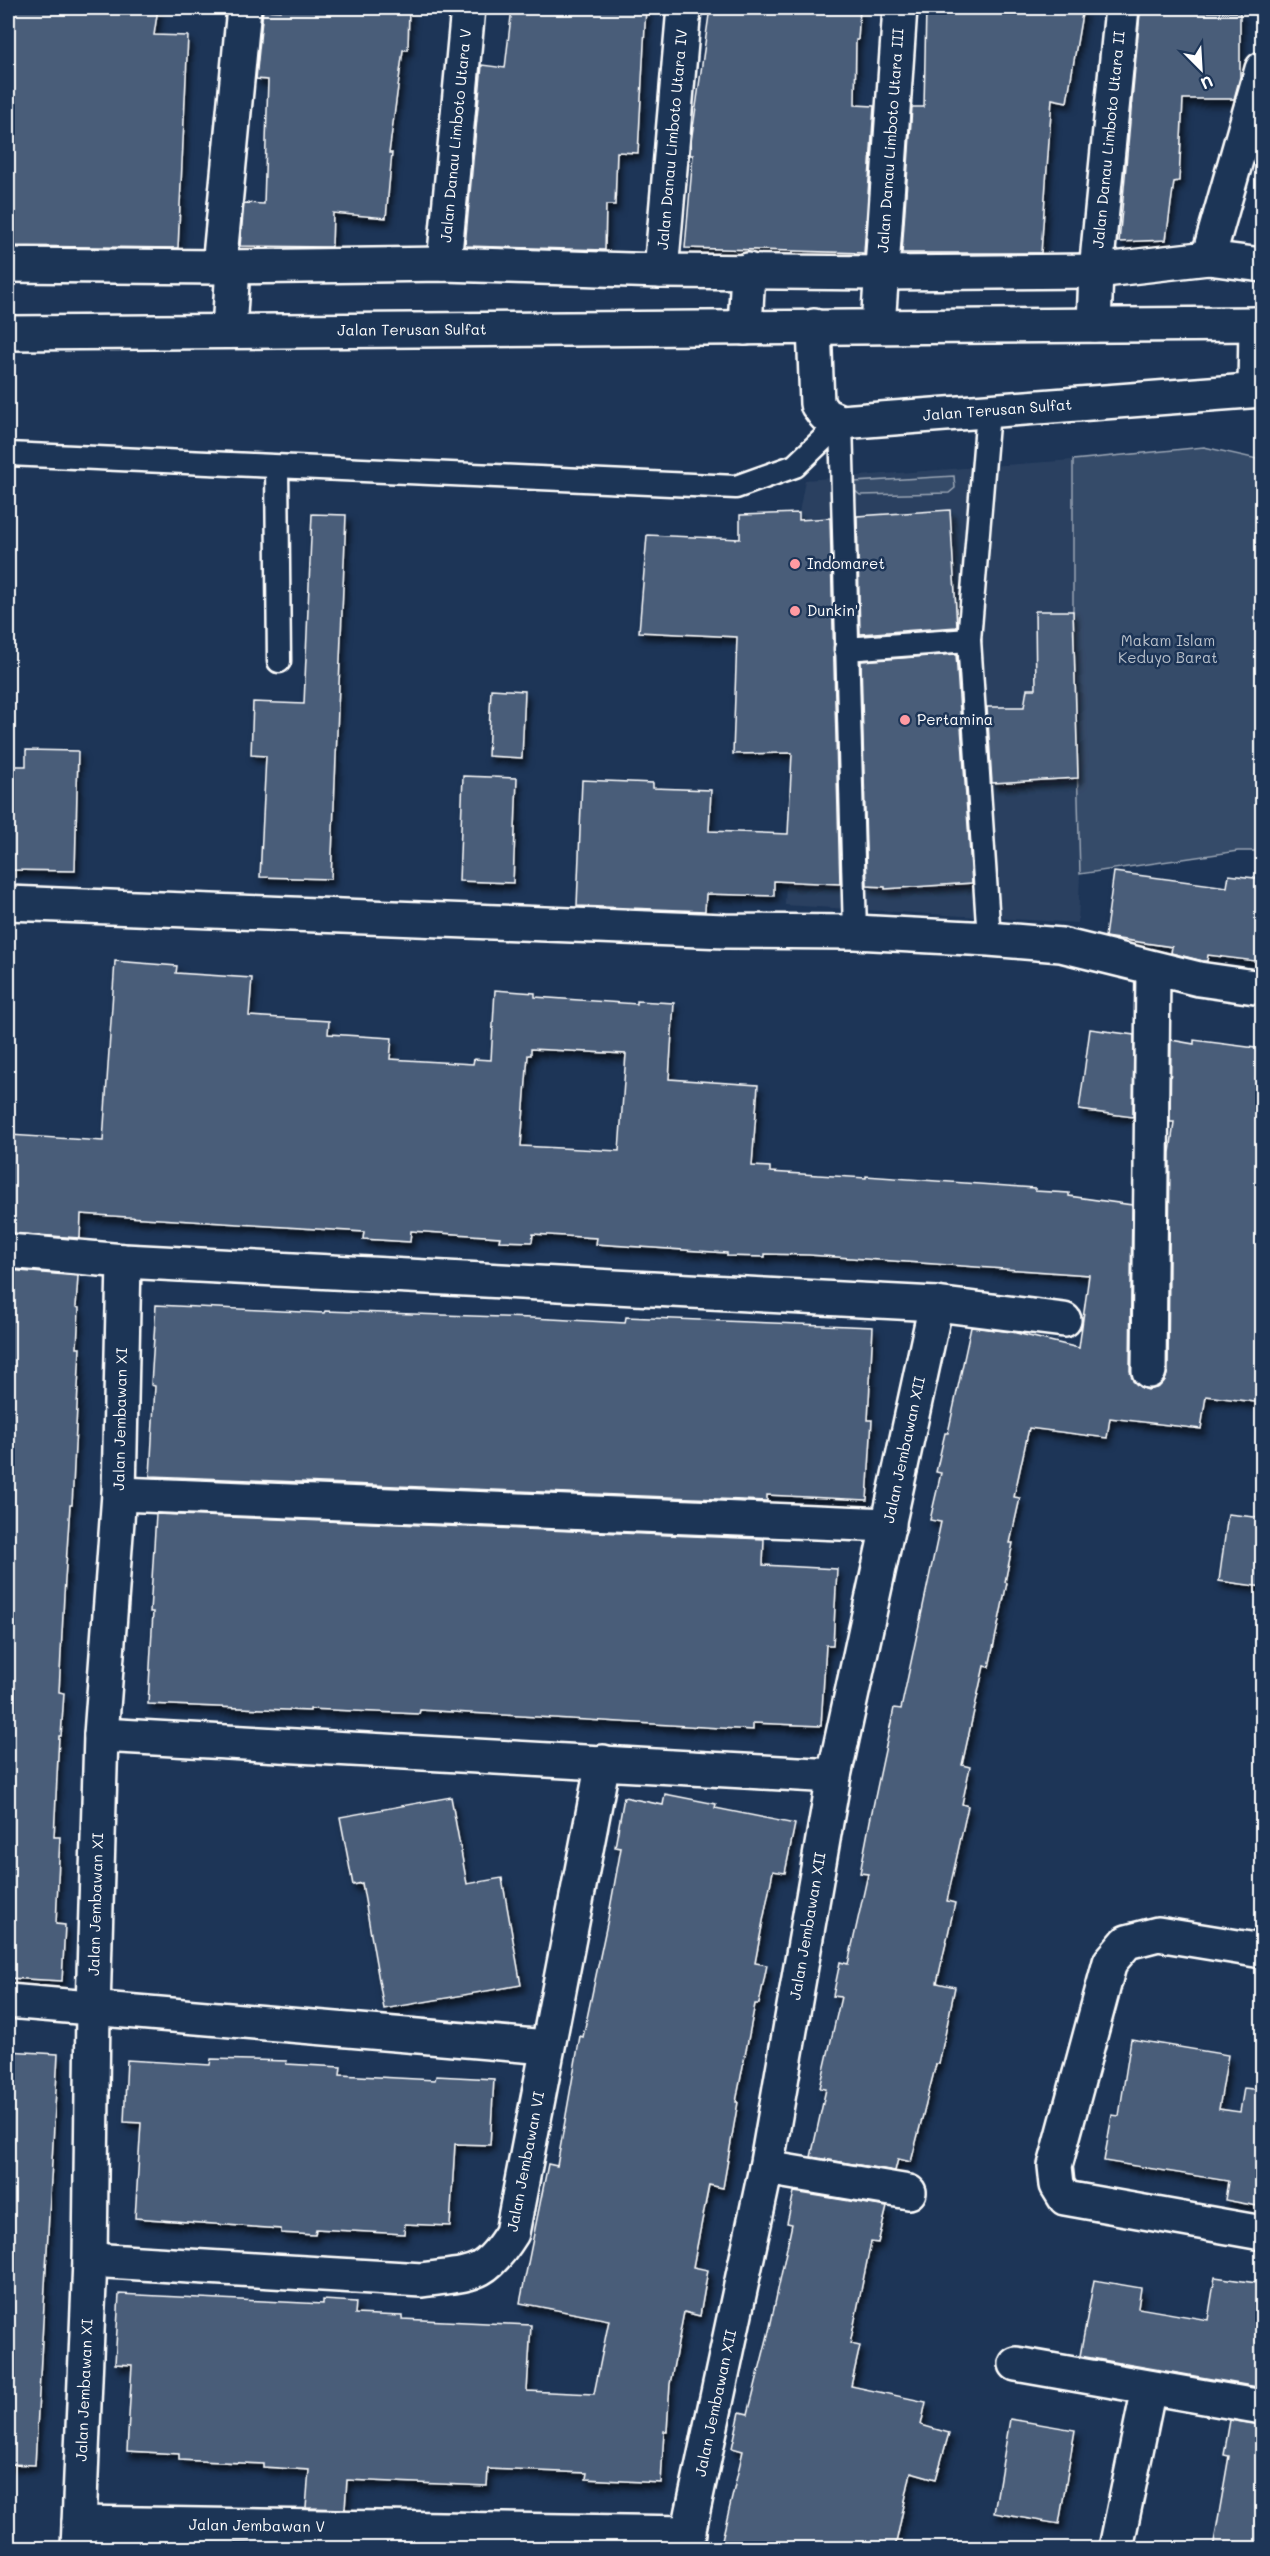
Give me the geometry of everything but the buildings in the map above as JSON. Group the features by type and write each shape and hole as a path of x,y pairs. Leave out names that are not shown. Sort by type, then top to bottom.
{"street":[{"path":"229,330 226,267 244,8"},
{"name":"Jalan Danau Limboto Utara V","path":"444,264 468,8"},
{"name":"Jalan Danau Limboto Utara IV","path":"661,271 684,8"},
{"name":"Jalan Danau Limboto Utara III","path":"878,326 900,8"},
{"name":"Jalan Danau Limboto Utara II","path":"1094,325 1096,271 1122,8"},
{"path":"1208,258 1263,69"},
{"path":"8,265 226,267 444,264 661,271 881,273 1096,271 1208,258 1263,265"},
{"path":"745,328 748,270"},
{"path":"1259,324 1259,390"},
{"name":"Jalan Terusan Sulfat","path":"8,333 1259,324"},
{"path":"814,326 817,404 825,416 841,422"},
{"name":"Jalan Terusan Sulfat","path":"841,422 1259,390"},
{"path":"8,903 725,931 855,932 989,939 1061,945 1199,979 1263,988"},
{"path":"1149,1371 1153,969"},
{"path":"8,1251 124,1261 936,1304 1064,1320"},
{"name":"Jalan Jembawan XI","path":"78,2536 90,2260 93,2009 101,1735 119,1494 124,1261"},
{"name":"Jalan Jembawan XII","path":"687,2541 766,2168 834,1776 936,1304"},
{"path":"119,1494 889,1526"},
{"path":"101,1735 834,1776"},
{"name":"Jalan Jembawan VI","path":"90,2260 422,2280 475,2273 498,2256 512,2233 603,1762"},
{"path":"1263,1951 1158,1934 1127,1942 1110,1962 1055,2166 1057,2185 1065,2198 1263,2233"},
{"path":"8,2001 547,2047"},
{"path":"766,2168 909,2192"},
{"path":"1016,2364 1263,2407"},
{"path":"1116,2548 1149,2388"},
{"name":"Jalan Jembawan V","path":"78,2536 687,2541"}],"lane":[{"path":"988,412 969,640 989,939"},
{"path":"8,454 277,468 736,487 795,466 841,422"},
{"path":"841,422 855,932"},
{"path":"277,468 279,661"},
{"path":"846,649 969,640"}],"shaded area":[{"name":"Pertamina","path":"1073,460 1073,611 1080,874 1078,923 785,905 792,753 733,754 740,515 799,513 805,480"}],"green space":[{"name":"Makam Islam Keduyo Barat","path":"1204,447 1262,460 1262,851 1238,851 1080,874 1073,611 1073,460"},
{"path":"954,476 955,488 949,493 860,495 854,490 854,482"}],"place":[{"name":"Indomaret","path":"795,564"},
{"name":"Dunkin'","path":"795,611"},
{"name":"Pertamina","path":"905,720"}]}
